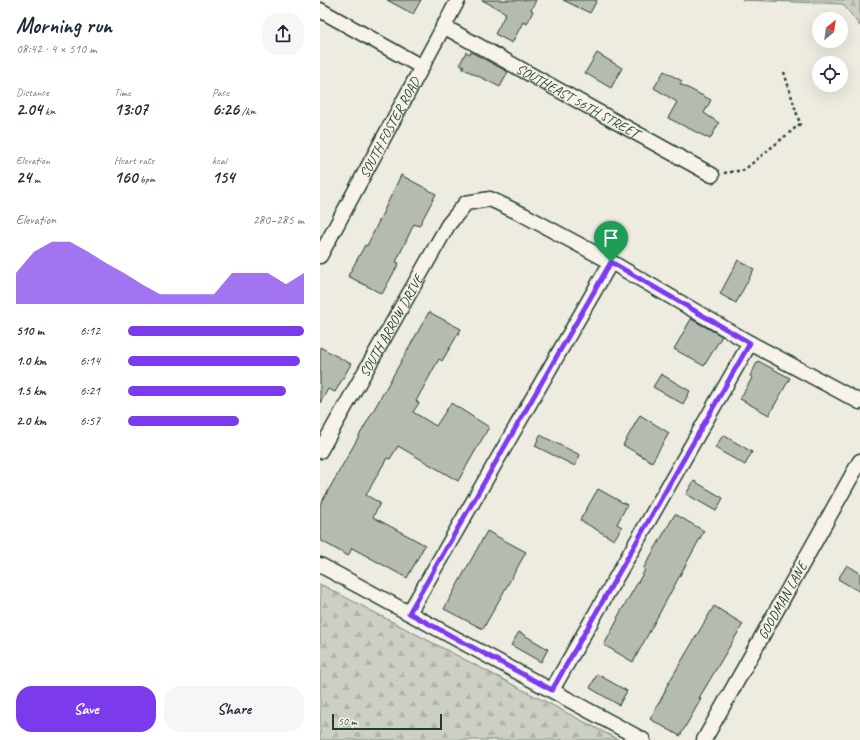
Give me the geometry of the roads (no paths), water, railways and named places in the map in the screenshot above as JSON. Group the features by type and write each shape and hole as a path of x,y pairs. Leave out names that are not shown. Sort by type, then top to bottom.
{"street":[{"name":"SOUTH FOSTER ROAD","path":"320,256 420,66 458,0"},
{"path":"320,10 420,66"},
{"name":"SOUTHEAST 56TH STREET","path":"443,26 712,176"},
{"name":"SOUTH ARROW DRIVE","path":"320,451 448,226 466,203 490,198 611,262"},
{"path":"409,613 611,262 750,343 860,402"},
{"path":"552,690 750,343"},
{"name":"GOODMAN LANE","path":"704,740 860,461"},
{"path":"320,565 643,740"}]}
